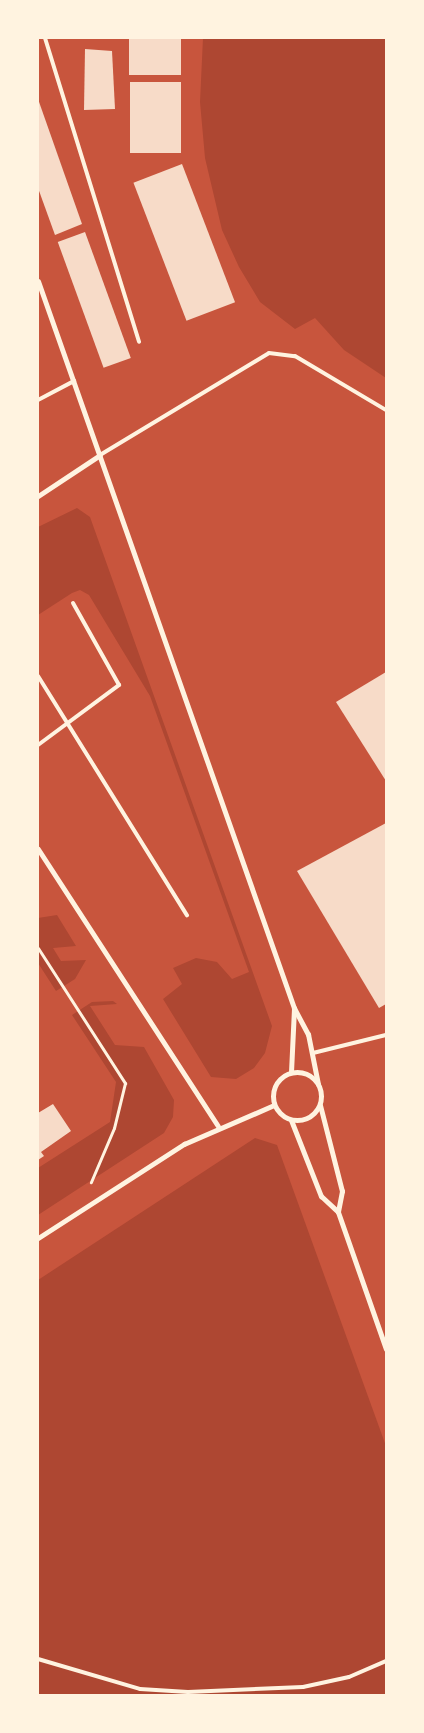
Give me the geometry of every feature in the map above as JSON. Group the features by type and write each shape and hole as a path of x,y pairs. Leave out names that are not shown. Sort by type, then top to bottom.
{"street":[{"path":"38,281 294,1008 303,1019 313,1054 320,1105 342,1191 338,1212"},
{"path":"38,496 100,454"},
{"path":"38,849 218,1126"},
{"path":"291,1072 294,1008"},
{"path":"274,1105 275,1084 291,1072 311,1076 318,1084"},
{"path":"38,1238 218,1126 274,1105"},
{"path":"274,1105 292,1120 322,1196 338,1212 386,1349"},
{"path":"292,1120 308,1117 320,1105"}],"lane":[{"path":"45,38 139,342"},
{"path":"100,454 269,353 296,356 386,410"},
{"path":"38,400 74,381"},
{"path":"38,746 113,694 120,681 73,603"},
{"path":"38,676 187,915"},
{"path":"313,1054 386,1035"},
{"path":"38,1659 140,1689 188,1692 303,1687 349,1677 386,1661"}],"path":[{"path":"38,948 125,1083 114,1128 82,1209"}],"shaded area":[{"path":"203,38 386,38 386,378 344,350 315,318 295,329 260,302 239,267 222,230 205,158 200,102"},
{"path":"77,508 90,517 272,1026 265,1053 254,1068 236,1079 211,1077 163,999 182,984 173,968 196,958 217,962 232,979 249,972 150,696 89,595 80,590 72,593 38,615 38,527"},
{"path":"57,915 76,946 53,948 61,961 86,960 75,979 56,991 38,963 38,918"},
{"path":"113,1001 117,1004 90,1006 115,1045 144,1047 174,1100 173,1117 164,1133 38,1215 38,1168 110,1122 116,1082 72,1015 92,1002"},
{"path":"255,1138 277,1145 386,1446 386,1695 38,1696 38,1280"}],"building":[{"path":"129,38 181,38 181,75 129,75"},
{"path":"85,49 112,51 115,109 84,110"},
{"path":"130,82 181,82 181,153 130,153"},
{"path":"38,99 82,224 55,235 38,188"},
{"path":"182,164 235,302 186,321 133,183"},
{"path":"85,232 131,358 104,368 58,242"},
{"path":"386,672 386,781 336,702"},
{"path":"386,823 386,1004 379,1008 297,871"},
{"path":"53,1104 71,1131 41,1152 44,1156 38,1160 38,1113"}]}
